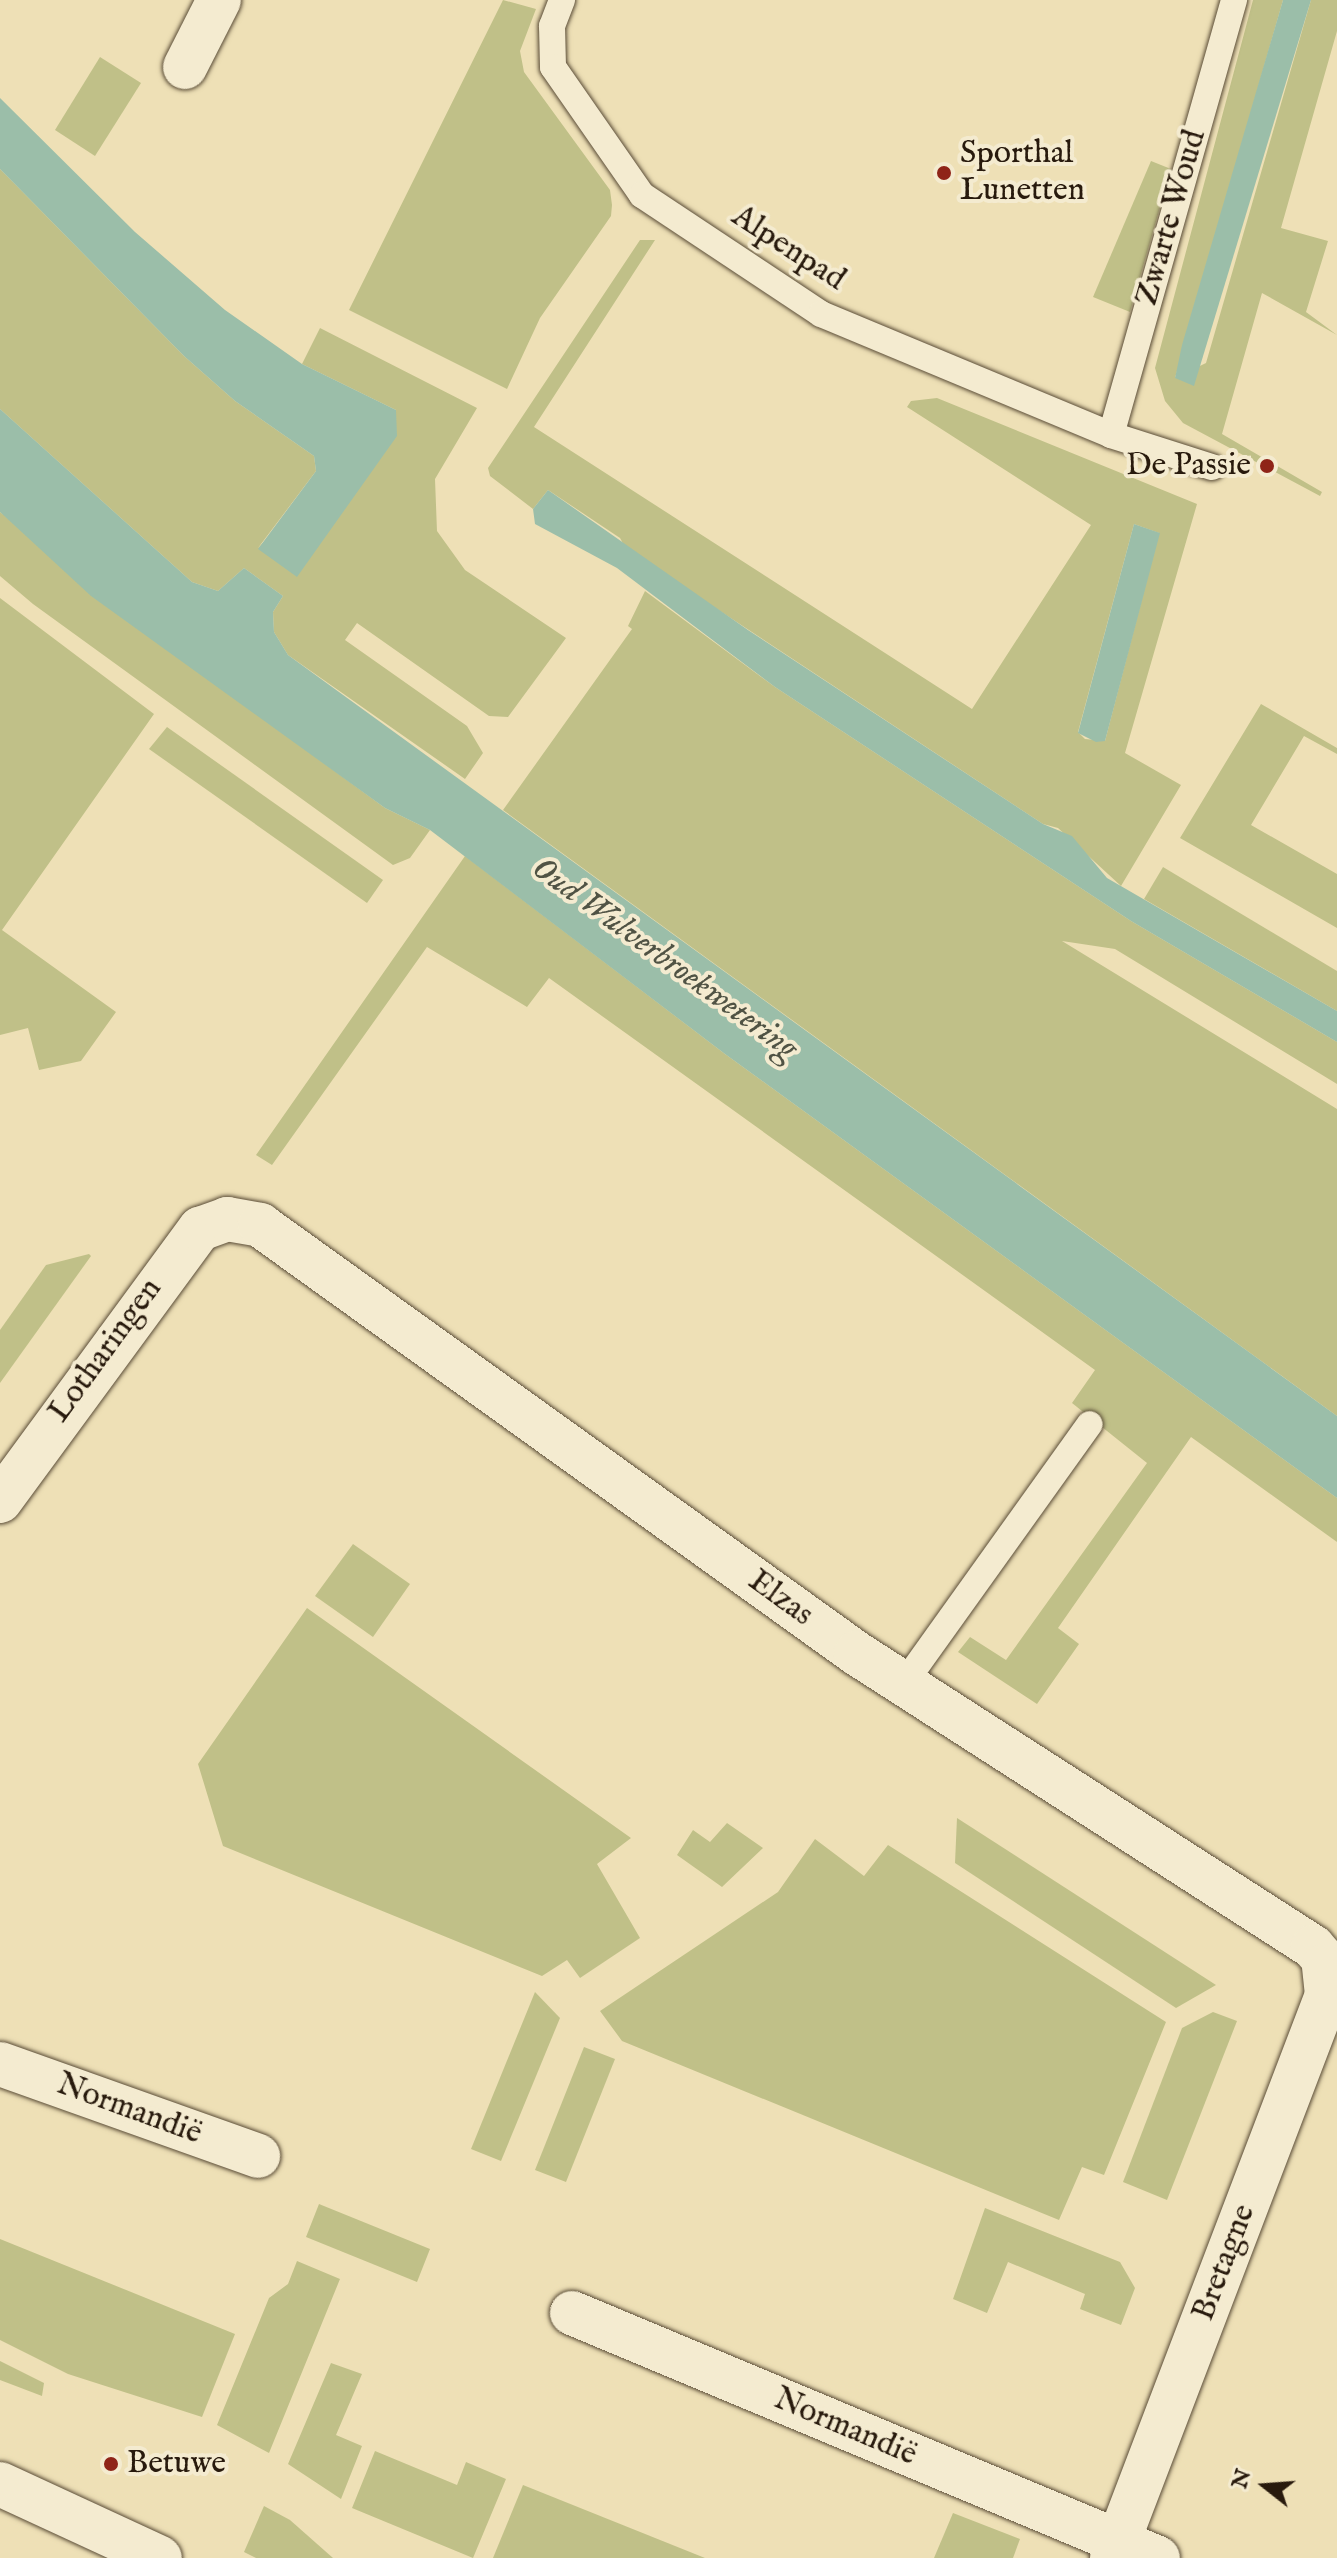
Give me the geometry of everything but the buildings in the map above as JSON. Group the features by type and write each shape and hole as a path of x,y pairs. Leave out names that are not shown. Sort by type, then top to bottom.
{"street":[{"path":"185,67 219,0"},
{"name":"Lotharingen","path":"0,1501 161,1275 200,1229 227,1219"},
{"name":"Elzas","path":"227,1219 260,1225 905,1682 1313,1947 1330,1970"},
{"name":"Bretagne","path":"1115,2550 1327,1995 1330,1970"},
{"name":"Normandië","path":"0,2064 258,2156"},
{"name":"Normandië","path":"572,2313 1115,2550 1158,2558"},
{"path":"0,2484 160,2558"}],"lane":[{"name":"Alpenpad","path":"562,0 552,26 553,67 642,195 821,314 1111,435 1212,467"},
{"name":"Zwarte Woud","path":"1111,435 1234,0"},
{"path":"905,1682 1090,1424"}],"green space":[{"path":"503,0 536,9 520,51 524,72 610,190 612,205 611,216 540,318 507,389 349,310"},
{"path":"1253,0 1283,0 1175,378 1206,363 1311,0 1337,0 1337,31 1281,228 1328,241 1306,312 1337,335 1262,293 1222,434 1322,492 1320,496 1183,423 1165,401 1155,368"},
{"path":"100,57 141,83 95,156 55,130"},
{"path":"1151,161 1171,169 1130,312 1093,297"},
{"path":"0,169 184,356 235,401 314,456 316,471 258,548 396,410 302,364 320,328 477,408 435,479 437,531 465,570 566,638 508,717 489,716 357,623 345,640 467,726 483,753 465,779 288,655 274,632 273,612 283,596 244,568 218,591 192,582 0,409"},
{"path":"640,240 655,240 534,427 972,709 1091,525 907,407 911,401 937,398 1197,504 1125,753 1181,785 1121,886 1058,828 1043,824 626,549 620,538 548,490 533,509 490,476 488,468","holes":["1134,524 1159,533 1105,741 1085,739 1078,732"]},
{"path":"0,512 197,670 385,808 430,830 410,858 393,865 33,604 0,576"},
{"path":"645,591 775,687 1131,921 1337,1042 1337,1084 1115,949 1062,941 1337,1109 1337,1416 503,810 632,629 628,626"},
{"path":"0,598 154,714 2,930 116,1012 81,1061 39,1070 28,1028 0,1035"},
{"path":"1261,704 1337,748 1337,754 1304,736 1251,825 1337,874 1337,928 1180,838"},
{"path":"167,727 383,880 367,903 149,749"},
{"path":"465,856 725,1054 1337,1498 1337,1542 1191,1437 1058,1628 1079,1644 1037,1704 958,1652 970,1637 1006,1660 1147,1463 1072,1403 1095,1370 549,978 527,1007 427,947 272,1165 256,1155"},
{"path":"1163,867 1337,971 1337,1011 1144,899"},
{"path":"91,1256 0,1383 0,1330 46,1265"},
{"path":"353,1544 410,1584 373,1637 315,1596"},
{"path":"307,1608 631,1838 597,1864 640,1938 580,1978 567,1960 542,1976 223,1846 198,1764"},
{"path":"957,1818 1216,1985 1176,2008 955,1863"},
{"path":"727,1823 763,1848 722,1887 677,1855 693,1830 710,1842"},
{"path":"815,1839 864,1876 888,1845 1166,2022 1104,2175 1082,2167 1059,2220 622,2041 600,2011 778,1892"},
{"path":"535,1992 560,2018 501,2161 471,2149"},
{"path":"1213,2012 1237,2021 1167,2200 1123,2182 1182,2028"},
{"path":"584,2047 615,2059 566,2182 535,2170"},
{"path":"319,2204 430,2249 417,2282 306,2237"},
{"path":"985,2208 1120,2262 1135,2288 1121,2325 1080,2309 1085,2294 1008,2262 987,2313 953,2299"},
{"path":"0,2239 235,2334 202,2417 68,2374 0,2340"},
{"path":"297,2261 340,2279 269,2453 217,2425 269,2298 288,2284"},
{"path":"0,2361 44,2383 42,2396 0,2380"},
{"path":"331,2363 362,2374 336,2435 362,2446 341,2499 288,2464"},
{"path":"375,2451 457,2485 466,2462 506,2479 473,2558 352,2508"},
{"path":"523,2485 705,2558 493,2558"},
{"path":"264,2506 290,2520 333,2558 256,2558 244,2552"},
{"path":"953,2513 1020,2539 1013,2558 934,2558"}],"water":[{"path":"1283,0 1311,0 1194,386 1175,378 1182,345"},
{"path":"0,98 135,232 225,310 302,364 396,410 397,436 297,577 258,549 316,471 314,456 235,401 184,356 0,169"},
{"name":"Oud Wulverbroekwetering","path":"0,409 192,582 218,591 244,568 283,596 273,612 274,632 288,655 1337,1416 1337,1498 725,1054 430,830 385,808 91,596 0,512"},
{"path":"548,490 748,630 1043,824 1072,836 1107,878 1337,1011 1337,1042 1131,921 775,687 617,568 535,524 533,509"},
{"path":"1134,524 1160,533 1105,741 1096,742 1078,733"}],"place":[{"name":"Sporthal Lunetten","path":"944,173"},
{"name":"De Passie","path":"1267,466"},
{"name":"Betuwe","path":"111,2464"}]}
